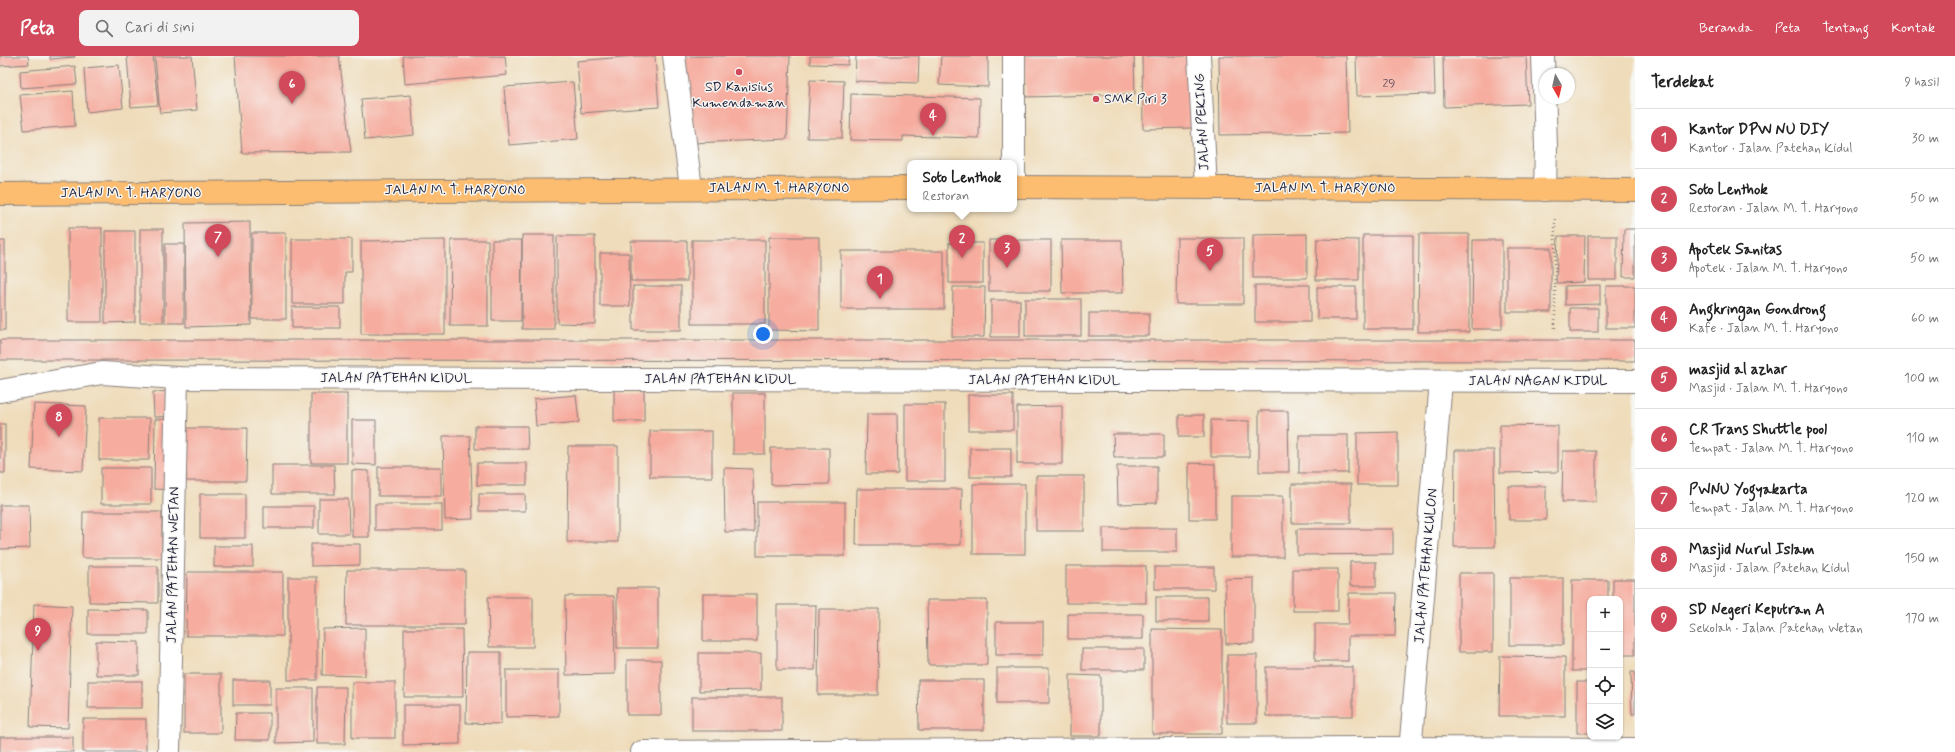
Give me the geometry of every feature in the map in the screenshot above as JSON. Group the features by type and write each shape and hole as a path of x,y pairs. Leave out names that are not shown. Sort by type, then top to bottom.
{"main road":[{"name":"JALAN M. T. HARYONO","path":"0,194 691,188 907,188"},
{"name":"JALAN M. T. HARYONO","path":"1017,188 1635,190"}],"street":[{"path":"674,56 691,188"},
{"path":"1014,56 1014,160"},
{"name":"JALAN PEKING","path":"1199,56 1206,188"},
{"path":"1543,56 1546,146 1550,190"},
{"name":"JALAN PATEHAN KIDUL","path":"0,391 102,373 177,378 1441,381"},
{"name":"JALAN PATEHAN WETAN","path":"169,752 177,378"},
{"name":"JALAN NAGAN KIDUL","path":"1441,381 1635,381"},
{"name":"JALAN PATEHAN KULON","path":"1410,750 1441,381"},
{"path":"642,752 1635,749"}],"path":[{"path":"1550,190 1554,328"}],"building":[{"path":"0,56 28,56 29,64 0,66"},
{"path":"50,56 75,56 75,57 50,59"},
{"path":"127,56 153,56 158,105 131,107"},
{"path":"155,56 192,56 197,110 160,113"},
{"path":"235,56 339,56 351,152 242,153"},
{"path":"403,56 505,56 507,75 405,84"},
{"path":"635,56 655,56 659,107 581,113 577,61"},
{"path":"683,56 790,56 787,139 692,143"},
{"path":"810,56 849,56 848,65 810,64"},
{"path":"856,56 919,56 918,83 855,81"},
{"path":"941,56 988,56 988,87 939,85"},
{"path":"1025,56 1134,56 1135,94 1026,97"},
{"path":"1142,56 1192,56 1193,128 1143,129"},
{"path":"1219,56 1346,56 1348,133 1220,135"},
{"path":"1356,56 1434,56 1435,94 1357,96"},
{"path":"1443,56 1526,56 1528,104 1444,107"},
{"path":"119,65 123,108 87,112 84,68"},
{"path":"75,66 77,84 21,88 20,71"},
{"path":"810,80 844,81 842,138 807,138"},
{"path":"573,82 578,139 509,145 504,87"},
{"path":"73,91 75,126 24,130 20,95"},
{"path":"851,94 980,98 979,138 903,136 903,141 850,140"},
{"path":"411,95 414,135 365,140 361,99"},
{"path":"250,222 251,325 186,327 185,223"},
{"path":"68,228 102,228 102,322 68,322"},
{"path":"140,229 163,229 163,322 140,322"},
{"path":"1624,229 1635,229 1635,277 1623,277"},
{"path":"105,231 135,231 135,322 105,323"},
{"path":"252,233 286,233 286,319 252,319"},
{"path":"1307,234 1307,278 1253,278 1253,235"},
{"path":"1419,234 1469,234 1469,332 1418,332"},
{"path":"522,235 554,235 554,329 522,329"},
{"path":"1363,235 1413,235 1413,329 1363,329"},
{"path":"557,236 595,236 595,324 557,323"},
{"path":"1558,236 1585,236 1584,282 1556,283"},
{"path":"1588,236 1617,236 1617,280 1588,280"},
{"path":"769,237 819,237 819,331 769,330"},
{"path":"1177,238 1243,238 1243,304 1176,304"},
{"path":"292,239 352,239 352,272 345,272 345,304 292,304"},
{"path":"1317,239 1359,240 1359,280 1316,280"},
{"path":"445,240 445,334 361,334 361,241"},
{"path":"451,240 488,240 488,326 450,326"},
{"path":"492,240 522,240 521,321 492,321"},
{"path":"692,240 765,240 765,324 692,324"},
{"path":"989,240 1051,240 1051,291 989,291"},
{"path":"1061,240 1122,240 1123,293 1062,293"},
{"path":"1473,240 1502,240 1502,329 1472,329"},
{"path":"0,241 5,241 5,330 0,330"},
{"path":"631,241 687,241 687,281 631,281"},
{"path":"949,243 983,243 983,283 949,283"},
{"path":"165,244 184,244 184,323 165,323"},
{"path":"1507,248 1551,248 1551,312 1507,312"},
{"path":"841,251 944,251 944,309 841,309"},
{"path":"600,253 629,253 630,306 600,306"},
{"path":"1255,285 1310,285 1310,322 1255,322"},
{"path":"1600,285 1600,304 1565,305 1565,286"},
{"path":"633,286 681,286 681,330 633,330"},
{"path":"1606,286 1635,286 1635,328 1606,328"},
{"path":"953,287 985,287 984,337 952,337"},
{"path":"1317,287 1356,287 1356,319 1317,319"},
{"path":"1025,299 1081,299 1081,336 1025,336"},
{"path":"991,300 1020,300 1020,337 991,337"},
{"path":"292,307 340,307 340,328 292,328"},
{"path":"1570,308 1598,308 1598,332 1570,332"},
{"path":"1089,313 1149,313 1149,336 1089,336"},
{"path":"0,340 1635,340 1635,361 0,360"},
{"path":"644,389 644,421 614,421 614,390"},
{"path":"173,391 173,416 154,417 153,392"},
{"path":"733,393 765,393 765,454 733,454"},
{"path":"311,394 347,394 347,463 311,463"},
{"path":"576,395 579,422 536,426 534,399"},
{"path":"968,395 1013,395 1013,430 968,430"},
{"path":"34,404 86,406 83,471 31,469"},
{"path":"905,404 945,404 945,481 905,481"},
{"path":"1062,406 1062,464 1017,464 1017,407"},
{"path":"1259,411 1288,411 1289,472 1259,472"},
{"path":"867,414 897,414 898,474 866,474"},
{"path":"1179,415 1204,415 1204,437 1179,437"},
{"path":"99,418 150,418 149,460 99,460"},
{"path":"155,419 173,419 172,490 154,489"},
{"path":"352,420 376,420 376,465 352,464"},
{"path":"1211,420 1249,421 1249,457 1211,457"},
{"path":"0,424 5,424 5,473 0,473"},
{"path":"1500,425 1558,426 1558,472 1500,473"},
{"path":"475,426 527,426 528,449 475,449"},
{"path":"186,428 247,428 246,481 186,481"},
{"path":"650,431 712,431 712,477 650,477"},
{"path":"1398,432 1398,485 1357,485 1357,433"},
{"path":"1113,434 1164,434 1164,457 1114,457"},
{"path":"1299,435 1348,435 1348,473 1299,473"},
{"path":"443,436 470,436 473,519 445,520"},
{"path":"568,446 618,446 618,542 567,542"},
{"path":"771,448 829,448 829,484 771,485"},
{"path":"970,448 1011,448 1011,477 970,477"},
{"path":"1455,450 1494,450 1495,547 1454,547"},
{"path":"1563,451 1596,451 1596,502 1562,502"},
{"path":"477,463 527,463 527,485 477,485"},
{"path":"1189,463 1215,464 1215,519 1189,519"},
{"path":"272,465 334,465 335,494 272,494"},
{"path":"1117,466 1157,466 1157,503 1118,504"},
{"path":"378,467 441,467 441,496 378,496"},
{"path":"101,468 151,468 151,504 101,504"},
{"path":"724,468 753,469 754,532 725,532"},
{"path":"352,470 369,471 369,537 352,537"},
{"path":"1036,476 1084,476 1084,531 1036,531"},
{"path":"973,484 1025,484 1025,554 973,554"},
{"path":"1292,484 1351,484 1351,523 1292,523"},
{"path":"1509,486 1546,486 1546,520 1509,520"},
{"path":"857,489 962,489 961,545 856,545"},
{"path":"200,494 245,494 245,538 200,538"},
{"path":"479,494 525,494 525,511 479,511"},
{"path":"1231,496 1283,496 1283,557 1231,557"},
{"path":"319,499 348,499 349,534 319,534"},
{"path":"757,502 845,502 845,556 757,556"},
{"path":"375,504 442,504 442,530 375,530"},
{"path":"0,505 29,505 30,548 0,549"},
{"path":"264,506 314,506 314,528 264,528"},
{"path":"83,512 162,512 162,558 82,558"},
{"path":"1103,528 1177,528 1177,552 1103,552"},
{"path":"1297,529 1393,529 1393,554 1297,555"},
{"path":"311,544 360,544 360,565 311,566"},
{"path":"214,546 253,546 253,567 214,567"},
{"path":"1350,562 1376,562 1376,586 1350,586"},
{"path":"89,566 158,566 158,603 89,602"},
{"path":"1066,566 1146,566 1146,603 1066,603"},
{"path":"1155,567 1214,567 1214,589 1155,589"},
{"path":"1293,569 1338,569 1338,611 1293,611"},
{"path":"347,570 465,570 465,625 346,625"},
{"path":"187,572 283,572 283,636 186,636"},
{"path":"1459,573 1493,573 1493,652 1459,652"},
{"path":"288,577 317,577 317,680 288,680"},
{"path":"1254,578 1254,643 1226,644 1225,579"},
{"path":"1510,578 1563,578 1563,645 1510,645"},
{"path":"1613,579 1635,579 1635,655 1623,655 1623,596 1613,596"},
{"path":"1572,580 1608,580 1608,596 1587,596 1587,671 1572,671"},
{"path":"617,588 658,588 658,648 617,648"},
{"path":"1349,593 1396,593 1395,636 1348,636 1348,661 1315,661 1315,624 1348,624"},
{"path":"703,594 757,594 757,641 703,641"},
{"path":"565,596 614,596 615,674 566,675"},
{"path":"488,597 533,597 533,647 489,647"},
{"path":"1156,597 1208,597 1208,621 1156,621"},
{"path":"927,600 987,600 987,665 928,665"},
{"path":"34,604 72,606 68,728 30,727"},
{"path":"777,605 816,605 815,670 777,670"},
{"path":"88,609 148,610 148,634 88,634"},
{"path":"819,609 879,609 878,695 818,695"},
{"path":"1068,614 1143,614 1143,639 1068,639"},
{"path":"996,622 1043,622 1043,655 996,655"},
{"path":"365,628 365,676 322,675 323,629"},
{"path":"404,629 462,629 463,697 404,697"},
{"path":"1152,629 1222,630 1222,734 1152,734"},
{"path":"96,641 139,642 139,675 96,675"},
{"path":"1082,649 1144,649 1144,670 1082,670"},
{"path":"467,652 501,652 501,724 466,723"},
{"path":"699,653 761,653 761,690 699,691"},
{"path":"1227,655 1257,655 1257,723 1227,723"},
{"path":"1500,656 1565,657 1565,716 1499,716"},
{"path":"627,660 661,660 661,715 627,715"},
{"path":"1266,667 1353,667 1353,716 1266,716"},
{"path":"997,668 1049,668 1049,703 997,703"},
{"path":"506,670 559,670 559,716 506,717"},
{"path":"1631,672 1635,672 1635,714 1632,714"},
{"path":"184,674 221,674 221,733 184,733"},
{"path":"1070,675 1101,676 1101,736 1070,736"},
{"path":"233,680 270,680 270,705 233,705"},
{"path":"918,680 984,680 984,730 919,730"},
{"path":"88,681 142,681 142,708 88,708"},
{"path":"352,682 395,682 395,738 352,738"},
{"path":"1577,682 1587,682 1587,733 1577,733"},
{"path":"317,687 346,687 345,744 317,744"},
{"path":"276,688 313,688 313,742 276,743"},
{"path":"692,697 782,697 782,731 692,731"},
{"path":"403,705 460,705 460,744 403,745"},
{"path":"236,713 270,713 270,740 235,740"},
{"path":"83,719 146,719 146,752 83,752"},
{"path":"0,737 73,737 73,752 0,752"}],"place":[{"name":"SD Kanisius Kumendaman","path":"739,72"},
{"name":"SMK Piri 3","path":"1096,99"},
{"name":"CR Trans Shuttle pool","path":"292,104"},
{"name":"Angkringan Gondrong","path":"933,136"},
{"name":"PWNU Yogyakarta","path":"218,257"},
{"name":"Soto Lenthok","path":"962,258"},
{"name":"Apotek Sanitas","path":"1007,268"},
{"name":"masjid al azhar","path":"1210,271"},
{"name":"Kantor DPW NU DIY","path":"880,299"},
{"name":"Masjid Nurul Islam","path":"59,437"},
{"name":"SD Negeri Keputran A","path":"38,651"}]}
